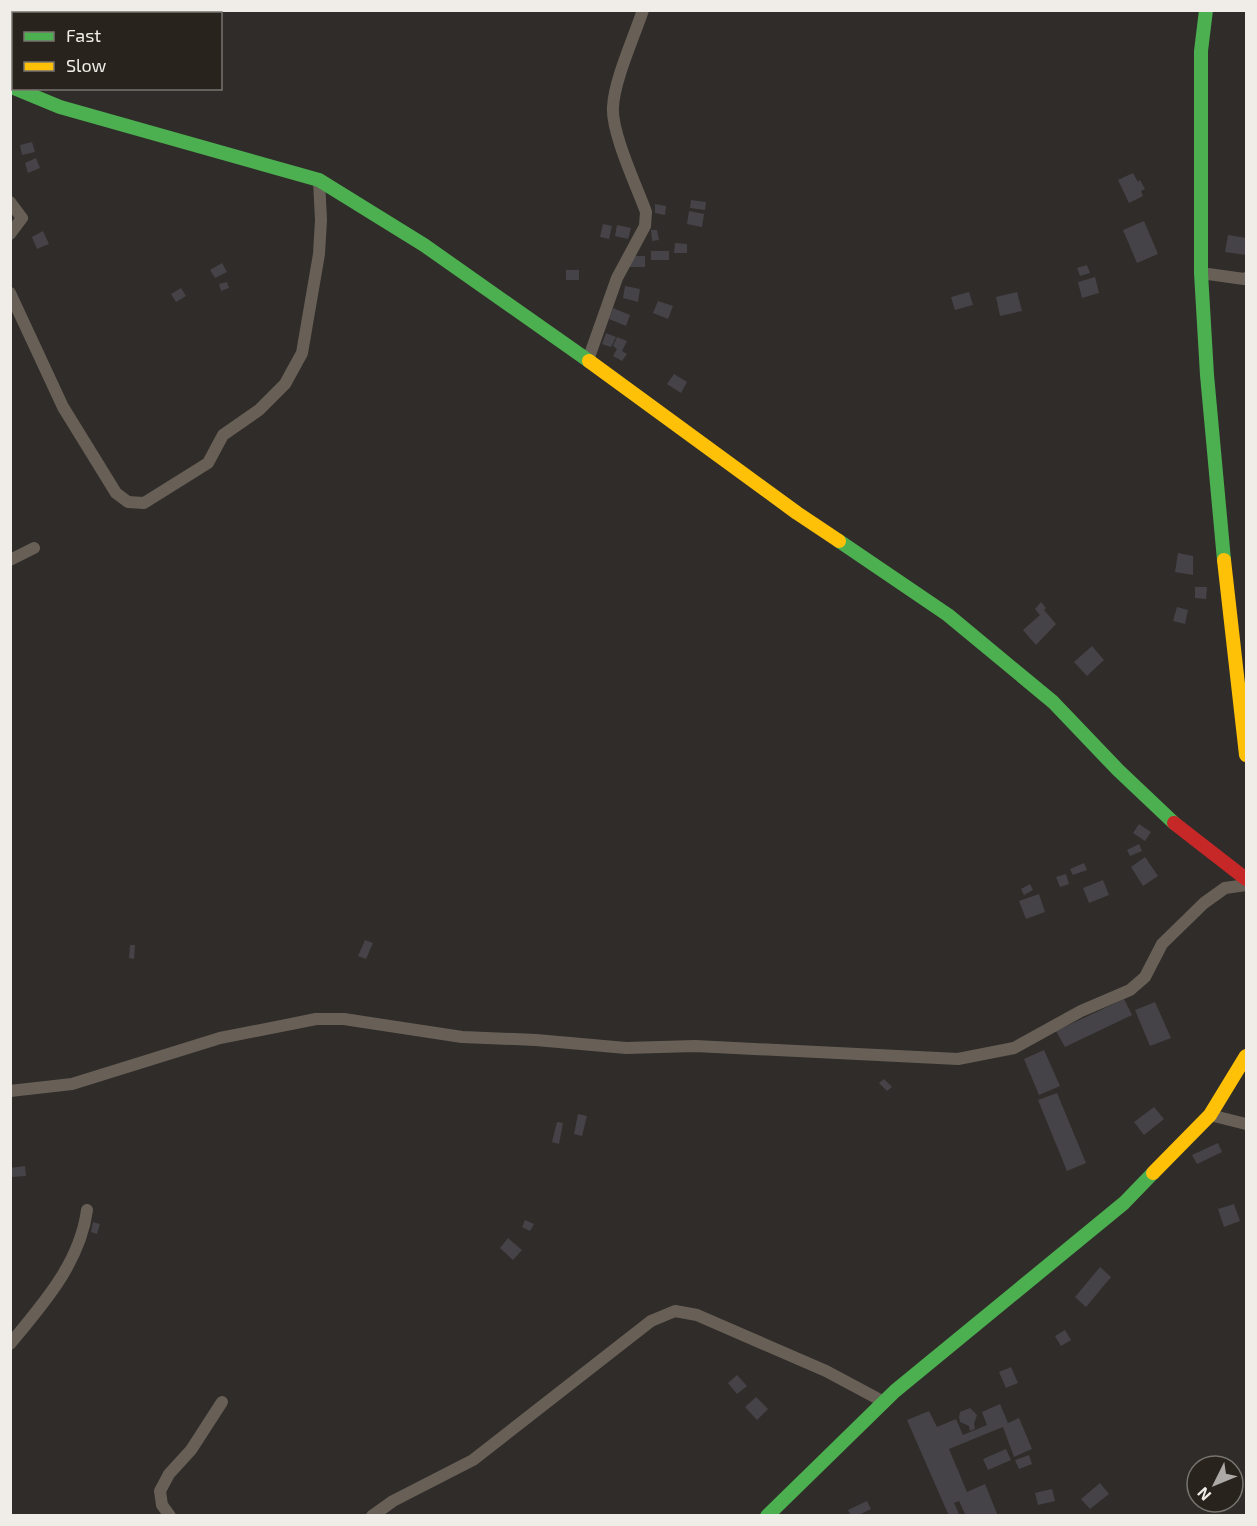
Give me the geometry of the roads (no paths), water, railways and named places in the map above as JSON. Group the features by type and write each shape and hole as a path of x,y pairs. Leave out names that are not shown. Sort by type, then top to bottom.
{"street":[{"path":"588,360 617,278 645,226 646,212 616,132 613,107 621,73 643,10"},
{"path":"1206,10 1202,51 1201,273 1207,375 1229,617 1246,755"},
{"path":"18,90 60,107 319,180 424,245 532,323 588,360 797,513 948,615 1053,702 1118,770 1176,825 1246,879"},
{"path":"10,293 63,407 116,493 128,502 144,503 208,463 223,435 260,410 285,384 302,353 319,254 321,220 319,180"},
{"path":"10,202 22,218 10,234"},
{"path":"1201,273 1246,278"},
{"path":"10,560 34,548"},
{"path":"10,1091 72,1084 220,1038 316,1019 344,1019 462,1037 536,1040 626,1048 695,1046 958,1059 1014,1048 1081,1011 1130,990 1144,977 1162,944 1204,903 1225,888 1246,885"},
{"path":"767,1515 885,1402 1124,1203 1210,1115 1246,1056"},
{"path":"1210,1115 1246,1124"},
{"path":"10,1344 59,1282 74,1257 87,1210"},
{"path":"372,1515 393,1501 473,1460 651,1321 675,1311 697,1315 826,1371 885,1402"},
{"path":"170,1515 162,1505 160,1491 169,1474 191,1450 222,1402"}]}
